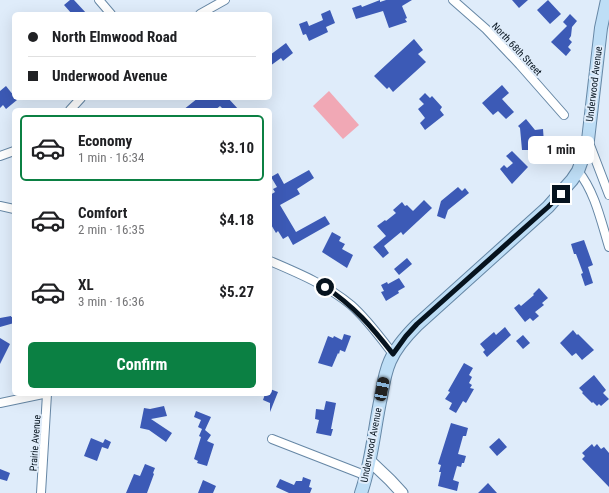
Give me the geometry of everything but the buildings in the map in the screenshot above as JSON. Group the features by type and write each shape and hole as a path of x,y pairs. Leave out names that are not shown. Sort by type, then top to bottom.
{"main road":[{"name":"Underwood Avenue","path":"361,493 367,476 386,374 393,354 417,324 548,207 567,187 578,171 588,140 601,28 607,0"}],"street":[{"path":"98,0 109,12"},
{"path":"204,12 225,0"},
{"name":"North 68th Street","path":"453,0 486,29 564,115"},
{"path":"72,108 79,100"},
{"path":"588,140 609,194"},
{"path":"0,156 12,151"},
{"path":"578,171 593,195 609,247"},
{"path":"0,206 12,209"},
{"path":"272,262 310,279 338,296 360,314 393,354"},
{"path":"0,403 33,396"},
{"name":"Prairie Avenue","path":"41,493 48,396"},
{"path":"272,439 367,476"},
{"path":"370,461 402,493"}],"shaded area":[{"path":"329,91 359,125 343,139 313,106"}],"route":[{"path":"325,287 360,314 393,354 417,324 561,194"}]}
